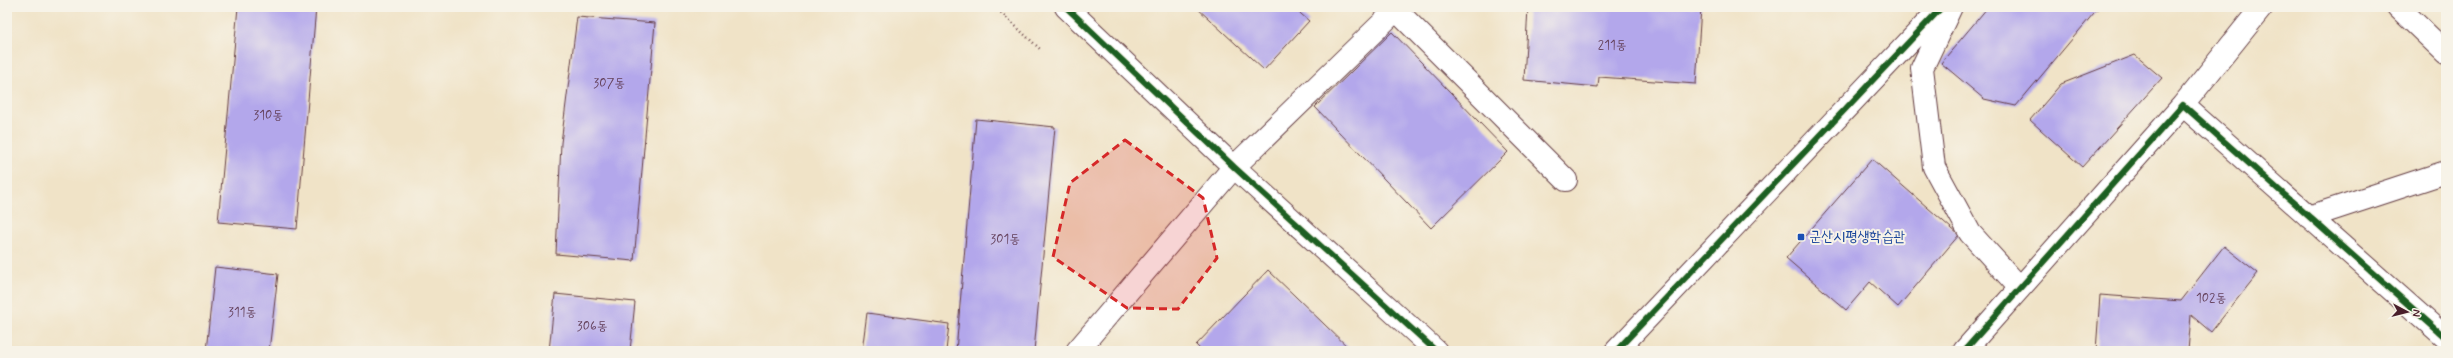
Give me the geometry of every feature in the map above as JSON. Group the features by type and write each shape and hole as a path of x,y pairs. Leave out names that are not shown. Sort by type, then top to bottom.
{"street":[{"path":"1066,7 1234,167 1436,351"},
{"path":"1616,351 1942,7"},
{"path":"1951,7 1922,68 1934,167 1970,233 2020,288"},
{"path":"1964,351 2183,105 2262,7"},
{"path":"2398,7 2446,53"},
{"path":"1077,351 1234,167 1396,8 1566,180"},
{"path":"2183,105 2446,338"},
{"path":"2309,217 2446,172"}],"path":[{"path":"995,7 1041,50"}],"highlighted area":[{"path":"1125,140 1203,198 1217,258 1178,309 1127,308 1053,257 1070,183"}],"building":[{"path":"238,7 316,7 297,229 218,222"},
{"path":"1196,7 1293,7 1309,21 1264,70"},
{"path":"1528,7 1701,7 1696,84 1599,77 1598,87 1524,80"},
{"path":"1988,7 2099,7 2016,106 1984,99 1941,63"},
{"path":"577,17 655,23 634,261 556,254 561,143"},
{"path":"1392,32 1508,152 1431,228 1315,107"},
{"path":"2135,55 2162,78 2082,167 2030,120 2061,84"},
{"path":"976,119 1055,127 1034,351 956,351"},
{"path":"1872,159 1959,235 1898,307 1870,282 1846,310 1786,258"},
{"path":"2224,246 2258,273 2211,332 2191,315 2188,351 2096,351 2100,295 2181,301"},
{"path":"215,267 278,274 269,351 206,351"},
{"path":"1268,270 1352,351 1202,351 1196,345"},
{"path":"555,294 635,302 630,351 549,351"},
{"path":"867,313 949,324 946,351 862,351"}],"cycle path":[{"path":"1066,7 1234,167 1436,351"},
{"path":"1616,351 1942,7"},
{"path":"1964,351 2183,105 2446,338"}],"place":[{"name":"군산시평생학습관","path":"1801,237"}]}
